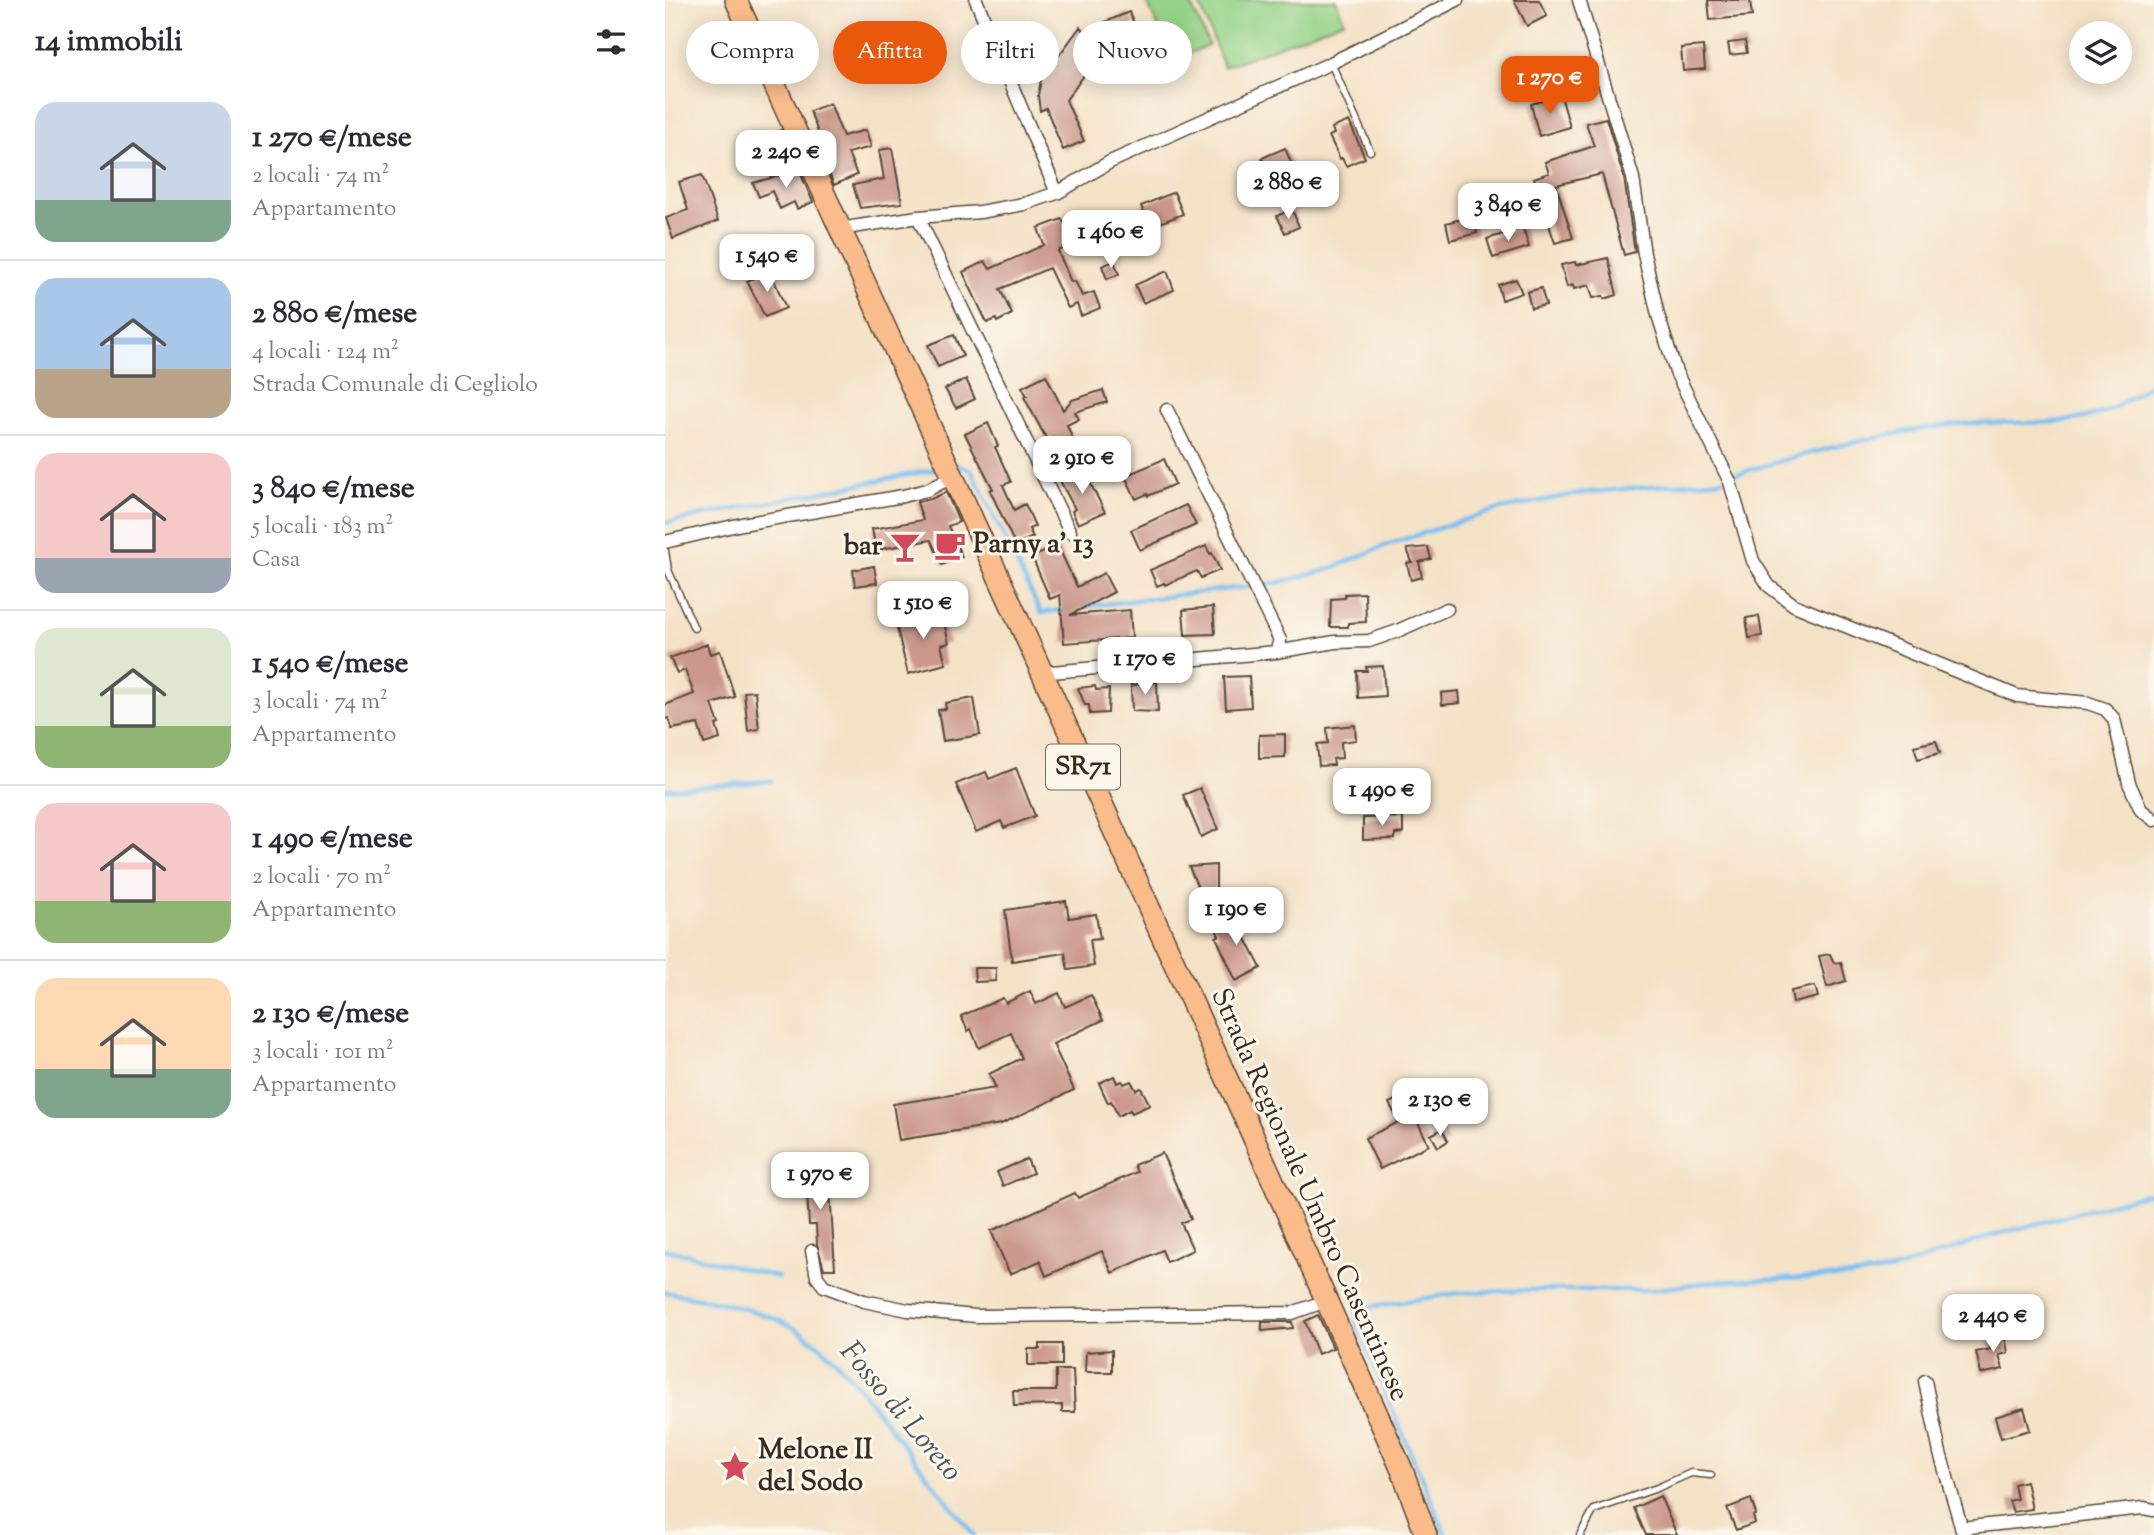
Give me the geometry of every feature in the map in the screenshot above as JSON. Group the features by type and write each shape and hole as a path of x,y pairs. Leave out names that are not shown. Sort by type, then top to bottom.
{"main road":[{"name":"Strada Regionale Umbro Casentinese","path":"736,0 1402,1470 1426,1535"}],"street":[{"path":"977,0 1057,193"},
{"path":"839,229 918,217 991,210 1024,204 1057,193 1110,162 1331,63 1457,0"},
{"path":"1579,0 1633,178 1652,291 1676,372 1730,482 1753,561 1769,586 1794,605 2017,696 2088,703 2105,709 2114,719 2129,783 2141,810 2154,820"},
{"path":"918,217 1070,532"},
{"path":"1167,410 1280,640 1276,652"},
{"path":"665,542 742,524 903,496 927,490 952,477"},
{"path":"1040,673 1276,652 1335,642 1369,641 1447,609"},
{"path":"812,1251 817,1277 824,1286 864,1301 908,1310 976,1316 1292,1313 1326,1301"},
{"path":"1925,1381 1940,1453 1962,1531 2143,1508 2154,1510"}],"lane":[{"path":"1331,63 1370,151"},
{"path":"665,551 668,570 694,628"},
{"path":"1580,1535 1594,1510 1657,1488 1691,1472 1711,1475"}],"green space":[{"path":"1146,0 1189,0 1209,45 1192,53 1192,21 1155,21"},
{"path":"1198,0 1336,0 1344,21 1224,67"}],"building":[{"path":"1514,0 1539,0 1547,16 1527,26"},
{"path":"1708,0 1750,0 1752,16 1710,20"},
{"path":"1129,12 1133,21 1108,21"},
{"path":"1073,37 1073,84 1078,84 1066,100 1084,141 1063,150 1046,108 1040,111 1038,95 1040,84 1059,84 1059,56"},
{"path":"1745,41 1747,53 1730,55 1728,43"},
{"path":"1703,46 1705,69 1683,71 1681,48"},
{"path":"1561,96 1570,127 1539,136 1531,104"},
{"path":"830,103 843,136 866,130 871,147 848,153 857,175 834,185 826,166 830,164 810,111"},
{"path":"1606,118 1624,178 1635,252 1624,255 1602,174 1556,185 1573,238 1555,243 1546,216 1540,218 1532,192 1538,190 1534,178 1549,173 1545,162 1594,146 1586,123"},
{"path":"1349,121 1365,158 1346,166 1329,136 1334,134 1332,128"},
{"path":"781,130 789,149 773,156 764,136"},
{"path":"892,148 902,203 860,208 853,185 884,179 879,150"},
{"path":"1285,148 1296,174 1273,184 1262,158"},
{"path":"799,170 813,202 797,209 794,202 780,209 772,191 759,197 753,183"},
{"path":"702,175 718,221 673,239 666,218 688,210 679,182"},
{"path":"1174,192 1183,214 1150,227 1141,206"},
{"path":"1292,209 1299,227 1285,233 1277,216"},
{"path":"1473,216 1477,233 1450,240 1446,223"},
{"path":"1062,219 1074,240 1058,251 1071,282 1075,281 1082,296 1094,292 1100,308 1081,316 1077,304 1068,308 1049,268 1000,289 1012,314 997,322 996,319 987,323 963,272 985,261 990,269 1044,245 1038,228"},
{"path":"1523,228 1529,247 1493,258 1487,239"},
{"path":"1608,258 1617,295 1604,299 1603,296 1593,298 1589,285 1574,289 1573,285 1567,287 1561,265 1575,262 1576,265"},
{"path":"1114,261 1119,274 1107,279 1102,266"},
{"path":"770,271 786,308 765,317 747,281"},
{"path":"1167,271 1174,290 1143,303 1135,285"},
{"path":"1516,279 1522,293 1502,300 1498,285"},
{"path":"1541,288 1546,305 1531,308 1527,292"},
{"path":"954,335 963,356 938,367 928,345"},
{"path":"1046,375 1063,410 1072,400 1103,390 1107,402 1075,412 1079,419 1067,425 1072,437 1056,445 1053,438 1047,440 1024,397 1027,396 1022,387"},
{"path":"966,379 975,399 956,408 945,389"},
{"path":"988,423 998,446 995,447 1011,482 1003,485 1014,510 1025,504 1035,526 1029,529 1033,537 1015,545 990,490 993,489 965,434"},
{"path":"1164,459 1175,484 1136,499 1125,476"},
{"path":"1084,471 1105,512 1078,524 1072,511 1075,509 1058,477"},
{"path":"946,492 959,522 948,526 962,557 942,565 931,540 876,550 872,529 923,520 917,502"},
{"path":"1186,505 1196,525 1140,550 1131,530"},
{"path":"1058,546 1077,587 1104,573 1114,592 1070,615 1130,610 1132,638 1064,643 1060,595 1050,599 1032,557"},
{"path":"1206,546 1220,570 1201,578 1197,571 1157,586 1150,570"},
{"path":"1428,547 1431,559 1419,562 1422,577 1411,580 1407,563 1412,562 1407,549"},
{"path":"874,566 877,583 855,586 853,570"},
{"path":"1365,593 1366,622 1348,623 1348,627 1330,627 1331,599 1345,598 1345,594"},
{"path":"1213,607 1215,634 1185,635 1183,610"},
{"path":"941,610 949,643 941,645 946,664 908,674 895,620"},
{"path":"1759,616 1762,636 1749,638 1746,618"},
{"path":"707,644 710,654 720,651 735,697 712,704 719,724 716,725 720,739 704,744 698,724 672,729 669,718 665,719 665,705 694,694 685,670 677,673 670,658"},
{"path":"1383,666 1385,696 1358,698 1357,671 1367,671 1366,667"},
{"path":"1249,676 1251,707 1226,709 1224,677"},
{"path":"1157,682 1158,712 1132,711 1131,685"},
{"path":"1095,686 1096,690 1109,689 1108,713 1090,714 1089,705 1085,705 1078,688"},
{"path":"755,691 759,729 748,731 744,692"},
{"path":"1459,691 1460,703 1442,705 1441,693"},
{"path":"974,698 980,735 943,741 938,710 946,709 945,703"},
{"path":"1355,725 1356,740 1341,742 1342,758 1333,759 1334,765 1319,766 1317,744 1328,743 1327,728"},
{"path":"1285,734 1285,757 1259,758 1259,735"},
{"path":"1936,741 1940,753 1918,759 1914,746"},
{"path":"1016,768 1035,816 1004,828 1001,821 976,832 956,784 986,772 989,779"},
{"path":"1200,788 1218,829 1201,837 1183,795"},
{"path":"1403,817 1403,833 1395,834 1395,839 1363,840 1363,818"},
{"path":"1216,865 1216,890 1199,890 1189,867"},
{"path":"1066,901 1069,918 1096,914 1100,939 1090,940 1094,966 1068,970 1065,953 1012,961 1005,910"},
{"path":"1233,913 1261,968 1236,981 1216,937 1219,936 1213,922"},
{"path":"1830,954 1834,963 1841,962 1846,981 1827,987 1819,956"},
{"path":"974,968 996,968 996,981 975,982"},
{"path":"1815,986 1818,997 1793,1003 1791,991"},
{"path":"1030,991 1036,1004 1059,993 1065,1007 1091,995 1103,1020 1053,1044 1074,1090 1001,1124 899,1140 893,1104 996,1088 989,1074 1022,1058 1011,1033 979,1048 971,1029 968,1031 961,1016 1003,998 1006,1003"},
{"path":"1114,1076 1117,1083 1131,1081 1136,1090 1141,1088 1150,1105 1118,1116 1111,1101 1108,1103 1099,1083"},
{"path":"1414,1091 1423,1110 1414,1115 1429,1145 1380,1169 1365,1138 1399,1122 1389,1103"},
{"path":"1442,1129 1448,1141 1438,1147 1431,1135"},
{"path":"1162,1153 1191,1219 1181,1223 1193,1250 1167,1262 1162,1250 1112,1273 1102,1251 1046,1276 1040,1261 1010,1274 991,1231 1075,1193 1078,1198 1137,1172 1134,1165"},
{"path":"1027,1159 1033,1173 1003,1186 997,1172"},
{"path":"835,1174 838,1190 830,1191 835,1269 824,1269 817,1244 816,1225 809,1225 807,1192 790,1193 790,1181 813,1180 813,1175"},
{"path":"1318,1315 1333,1348 1318,1354 1305,1321"},
{"path":"1262,1322 1292,1322 1293,1328 1262,1331"},
{"path":"2004,1332 2008,1353 1999,1355 2003,1369 1981,1374 1976,1352 1991,1349 1988,1336"},
{"path":"1040,1344 1062,1344 1062,1365 1028,1365 1028,1349 1040,1349"},
{"path":"1112,1350 1112,1372 1085,1372 1086,1352"},
{"path":"1056,1370 1073,1370 1075,1412 1062,1412 1062,1405 1014,1406 1013,1391 1056,1391"},
{"path":"2024,1408 2030,1430 2001,1438 1995,1417"},
{"path":"2026,1481 2032,1509 2013,1512 2009,1501 2017,1499 2014,1484"},
{"path":"1660,1496 1677,1535 1646,1535 1634,1508"},
{"path":"1751,1499 1756,1514 1753,1516 1755,1523 1736,1530 1727,1508"}],"waterway":[{"path":"1737,474 1896,433 1969,423 2081,419 2113,408 2154,382"},
{"path":"954,466 972,471 1041,613 1066,609"},
{"path":"665,523 942,468"},
{"path":"1081,607 1277,583 1330,569 1389,544 1496,510 1581,493 1722,480"},
{"path":"665,789 771,781"},
{"path":"1446,1535 1356,1325 1356,1309 1459,1293 1651,1290 1710,1282 1852,1276 1893,1270 1991,1236 2154,1192"},
{"path":"665,1249 778,1277"},
{"name":"Fosso di Loreto","path":"665,1292 751,1310 797,1329 814,1341 857,1385 974,1535"}],"place":[{"name":"Parny a' 13","path":"950,545"},
{"name":"bar","path":"905,547"},
{"name":"Melone II del Sodo","path":"735,1467"}]}
